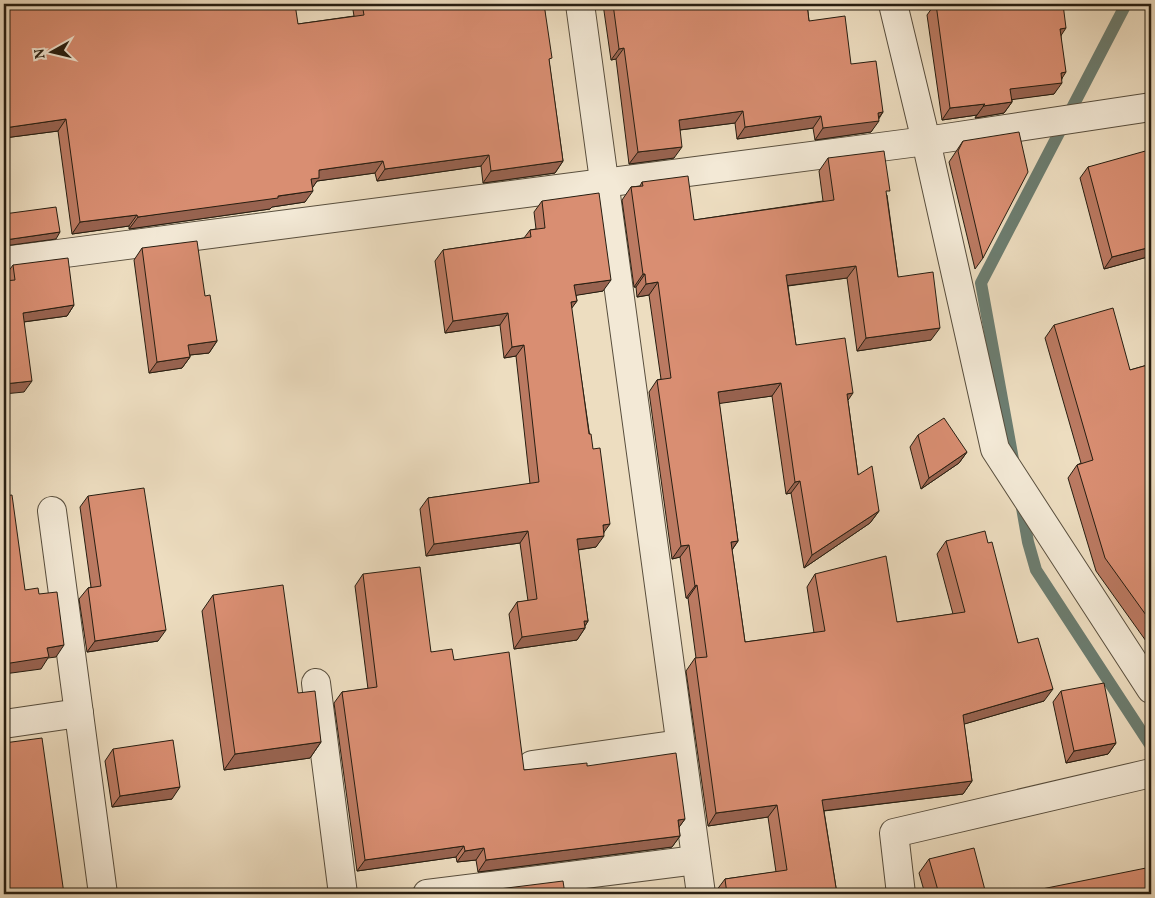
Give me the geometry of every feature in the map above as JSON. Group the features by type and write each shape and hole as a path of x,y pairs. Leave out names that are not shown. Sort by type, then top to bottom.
{"street":[{"path":"580,4 701,894"},
{"path":"893,4 926,141 995,449 1151,689"},
{"path":"4,261 926,141 1151,106"},
{"path":"52,511 103,894"},
{"path":"316,683 343,894"},
{"path":"4,724 79,713"},
{"path":"532,765 680,744"},
{"path":"901,894 894,833 1151,774"},
{"path":"427,894 696,860"}],"building":[{"path":"4,4 295,4 298,24 364,15 362,4 544,4 552,58 549,59 563,161 491,171 489,155 385,169 383,161 319,170 319,178 311,179 313,191 278,196 278,198 138,217 137,215 80,222 66,119 4,128"},
{"path":"613,4 807,4 809,21 845,16 851,64 876,61 883,112 878,113 879,121 823,128 821,116 745,127 743,111 679,120 682,147 638,152 624,48 619,49"},
{"path":"936,4 1063,4 1066,28 1060,29 1066,72 1061,73 1062,83 1010,89 1012,102 950,108"},
{"path":"1019,132 1028,172 983,258 958,151 963,141"},
{"path":"1149,150 1151,158 1151,247 1112,257 1088,167"},
{"path":"884,151 890,191 886,191 898,277 933,272 940,328 866,338 856,266 786,275 796,345 845,338 853,393 847,394 858,475 872,466 879,511 812,555 800,481 795,482 781,383 718,392 738,541 731,542 745,642 825,631 815,574 886,556 897,622 965,612 946,541 985,531 988,543 992,542 1018,643 1038,638 1053,689 963,715 972,781 822,800 837,894 727,894 725,879 787,870 777,805 716,813 695,658 707,657 697,585 695,586 689,545 681,546 657,380 671,378 658,282 646,284 645,274 643,274 631,187 643,186 642,182 688,176 694,220 834,200 828,158"},
{"path":"599,193 611,280 574,285 577,301 571,302 589,434 591,434 593,449 600,448 610,524 603,525 604,536 577,539 588,621 584,621 585,628 522,637 517,602 537,599 528,531 434,544 428,498 539,482 524,345 512,347 508,313 453,321 443,250 531,237 530,230 545,228 542,201"},
{"path":"56,207 60,232 5,240 4,214"},
{"path":"197,241 205,296 210,295 217,341 188,345 190,357 157,362 142,248"},
{"path":"68,258 74,305 23,313 32,381 4,384 4,281 15,280 13,265"},
{"path":"1113,308 1130,370 1151,364 1151,622 1105,558 1077,465 1093,460 1054,325"},
{"path":"944,418 967,452 929,478 918,435"},
{"path":"144,488 166,630 95,641 88,588 101,586 88,496"},
{"path":"12,495 25,590 38,588 39,594 57,592 64,645 47,648 49,657 4,664 4,496"},
{"path":"420,567 431,652 452,649 454,660 509,652 524,770 587,763 587,766 676,753 685,819 678,820 680,836 486,860 484,848 465,851 464,846 365,860 342,692 377,687 363,574"},
{"path":"283,585 298,693 315,691 321,742 235,754 213,595"},
{"path":"1104,683 1116,743 1074,751 1061,691"},
{"path":"42,738 64,894 5,894 4,743"},
{"path":"173,740 180,787 120,796 113,749"},
{"path":"974,848 986,894 939,894 929,859"},
{"path":"1151,867 1151,894 1017,894"},
{"path":"563,881 565,894 492,894 491,890"}],"waterway":[{"path":"1014,465 981,283 1126,4"},
{"path":"1021,502 1028,542 1036,570 1151,746"}]}
